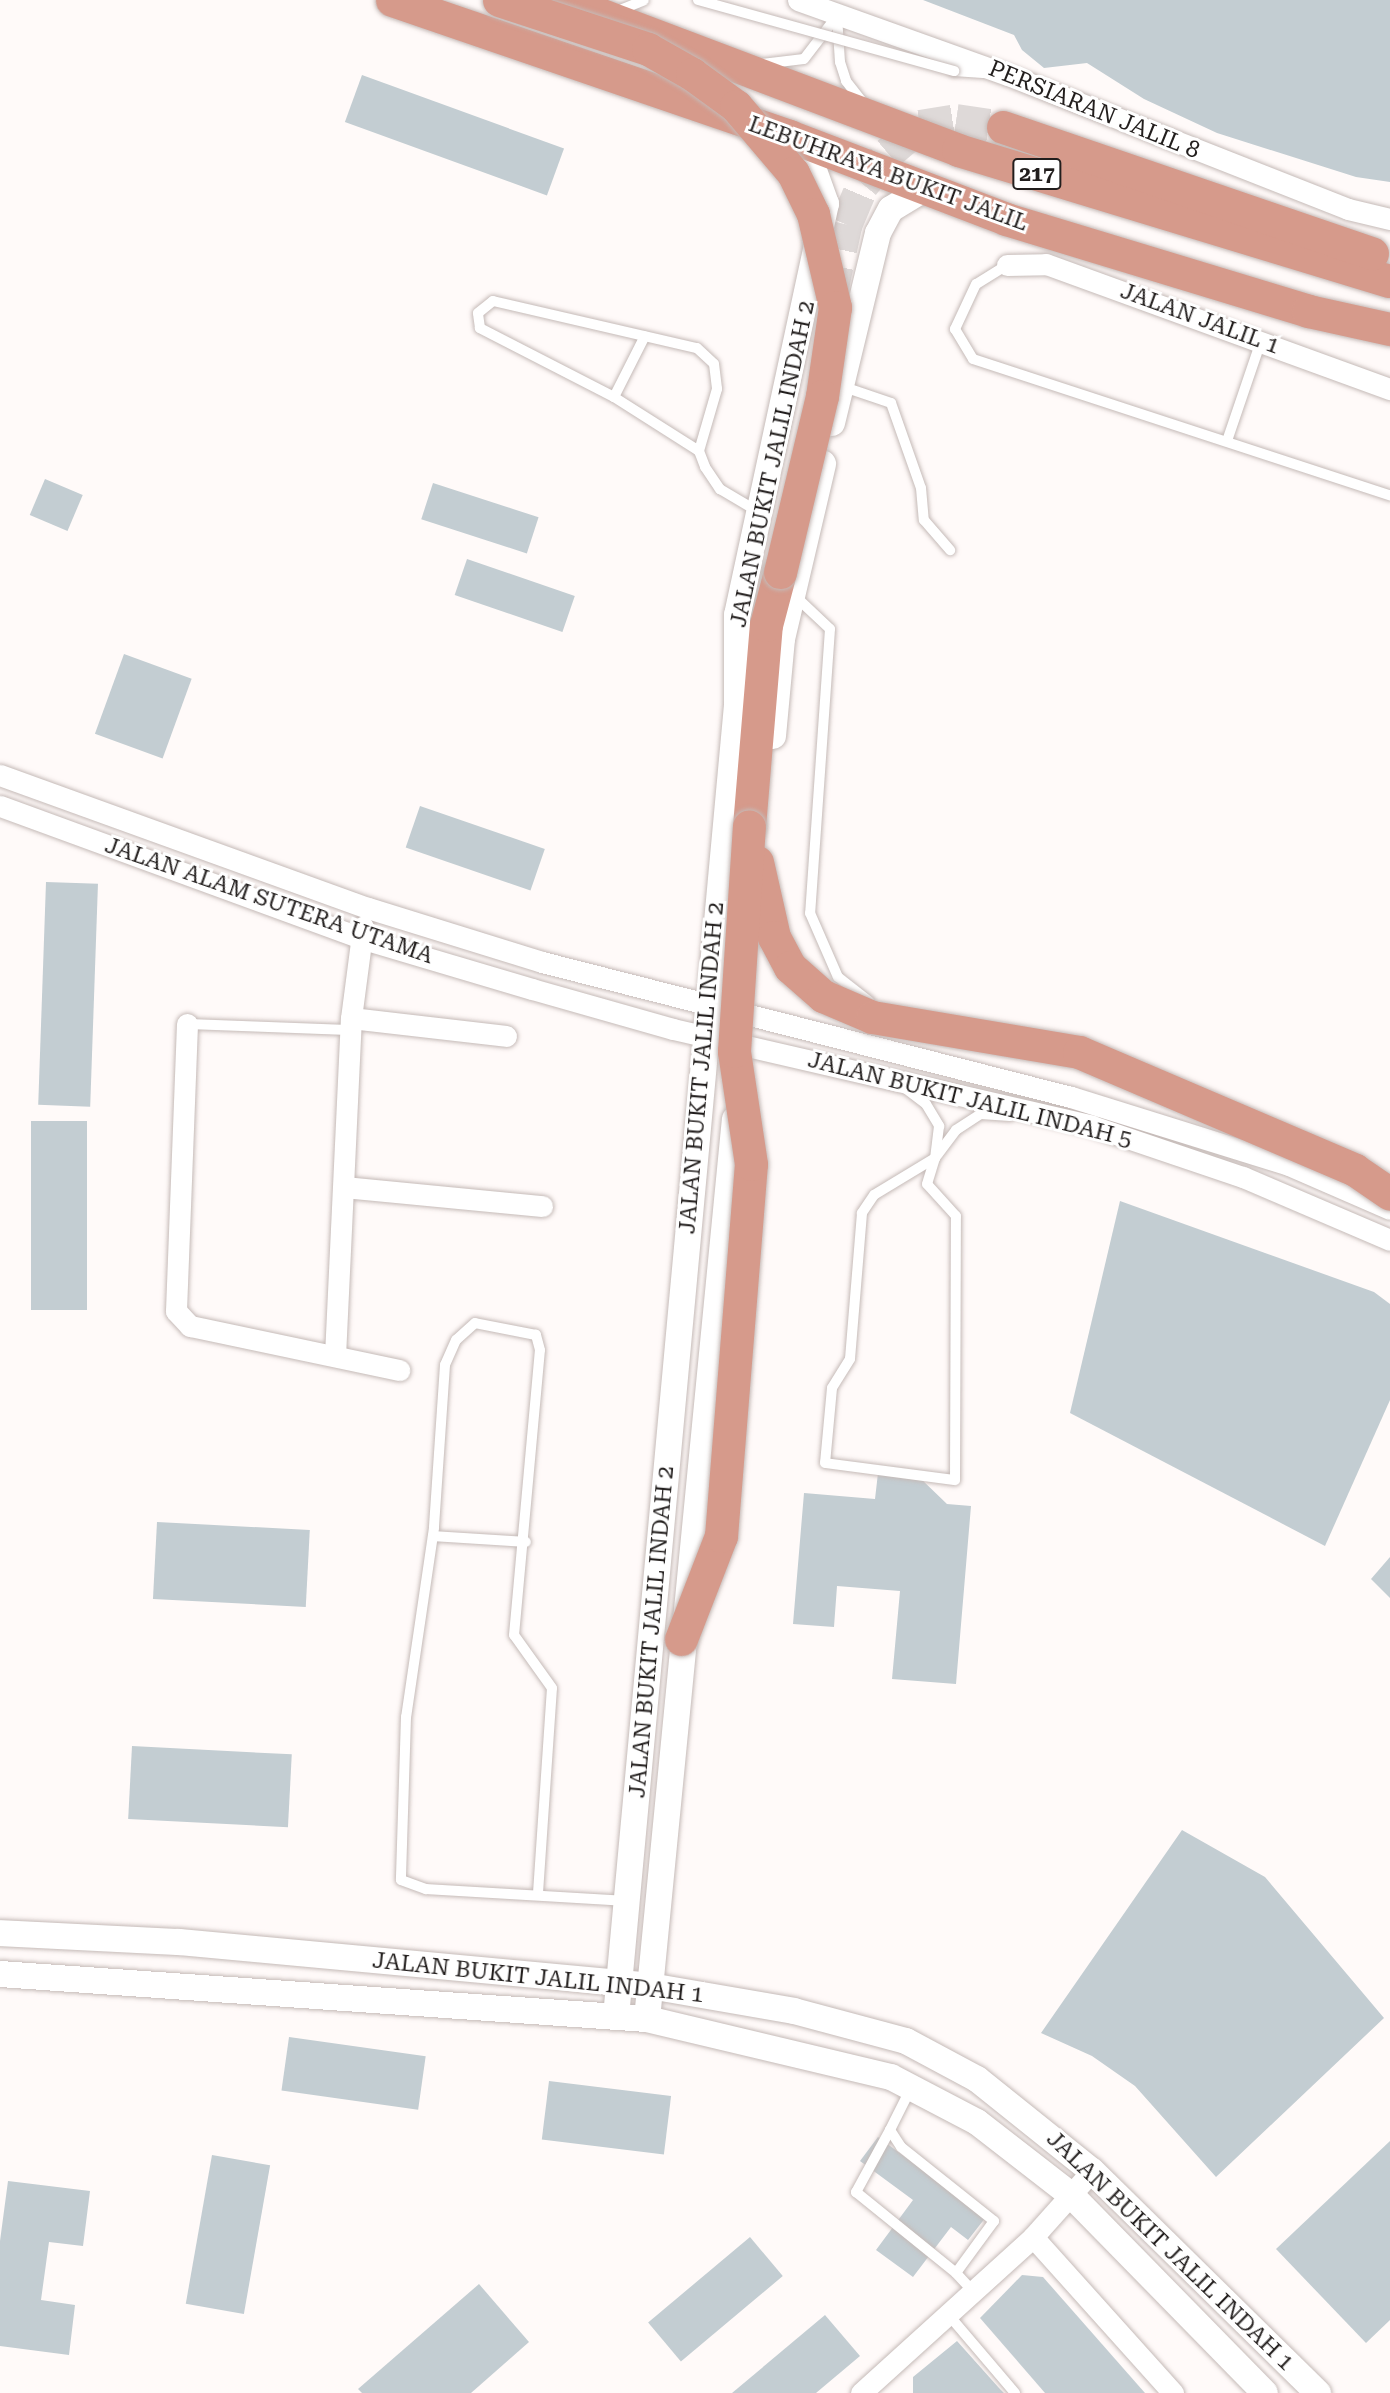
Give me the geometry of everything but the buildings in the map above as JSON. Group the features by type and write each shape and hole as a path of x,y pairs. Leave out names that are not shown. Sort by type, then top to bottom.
{"highway":[{"name":"LEBUHRAYA BUKIT JALIL","path":"391,0 789,136 923,190 1308,312 1390,329"},
{"path":"499,0 648,49 692,74 736,106 793,173 813,215 835,307 831,350 766,625 734,1051 751,1164 721,1536 681,1639"},
{"name":"LEBUHRAYA BUKIT JALIL","path":"562,0 738,65 878,121 1390,281"},
{"path":"1003,127 1390,259"},
{"path":"1308,312 1390,345"},
{"path":"749,825 774,937 790,967 823,996 872,1017 1079,1052 1355,1170 1390,1194"}],"street":[{"name":"PERSIARAN JALIL 8","path":"798,0 1008,75 1348,209 1390,219"},
{"name":"JALAN BUKIT JALIL INDAH 2","path":"616,2017 703,1036 708,1009 737,706 737,615 826,204 812,165 789,136"},
{"name":"JALAN BUKIT JALIL INDAH 2","path":"647,2019 681,1639 704,1475 742,1045 782,639 878,233 891,209 923,190"},
{"name":"JALAN JALIL 1","path":"1007,265 1046,264 1390,389"},
{"name":"JALAN ALAM SUTERA UTAMA","path":"0,775 368,908 708,1009 746,1017"},
{"name":"JALAN ALAM SUTERA UTAMA","path":"0,806 360,938 742,1045"},
{"path":"335,1356 350,1024 360,938 368,908"},
{"path":"433,959 444,930"},
{"name":"JALAN BUKIT JALIL INDAH 5","path":"746,1017 1071,1097 1289,1165 1390,1209"},
{"path":"187,1024 176,1311 190,1326 399,1370"},
{"path":"350,1024 506,1036"},
{"name":"JALAN BUKIT JALIL INDAH 5","path":"742,1045 1062,1119 1243,1177 1390,1240"},
{"path":"344,1187 542,1206"},
{"name":"JALAN BUKIT JALIL INDAH 1","path":"0,1933 179,1942 650,1986 794,2011 906,2041 976,2078 1092,2171 1318,2393"},
{"path":"175,1983 179,1942"},
{"name":"JALAN BUKIT JALIL INDAH 1","path":"0,1974 175,1983 301,1998 647,2019 757,2042 912,2086 977,2122 1071,2195 1264,2393"},
{"path":"863,2392 972,2290 1034,2237 1092,2171"},
{"path":"1034,2237 1173,2393"}],"lane":[{"path":"606,15 644,0"},
{"path":"698,0 954,71 1008,75"},
{"path":"738,65 804,60 837,16 846,81 878,121"},
{"path":"1007,265 976,284 956,329 960,346 973,359 1228,438 1390,495"},
{"path":"699,451 717,389 714,364 697,348 493,301 478,313 480,328 614,397 699,451 720,489 760,512"},
{"path":"614,397 645,336"},
{"path":"1228,438 1261,341"},
{"path":"841,386 891,403 921,488 925,520 950,550"},
{"path":"793,594 830,629 810,913 838,977 873,1004 1062,1041"},
{"path":"187,1024 350,1024"},
{"path":"896,1081 926,1104 939,1126 935,1158 927,1184 956,1216 955,1479 825,1463 832,1388 850,1359 862,1213 874,1195 935,1158 956,1130 981,1114 1062,1119"},
{"path":"538,1893 552,1688 514,1635 526,1542 540,1350 536,1335 493,1324 475,1323 456,1340 445,1365 433,1536 406,1717 401,1880 425,1889 538,1893 627,1901"},
{"path":"433,1536 526,1542"},
{"path":"912,2086 856,2192 956,2273 972,2290"},
{"path":"890,2130 901,2147 993,2221 956,2273"},
{"path":"947,2313 1015,2393"}],"tunnel":[{"path":"830,298 846,224 863,184 888,153 920,126 956,120 1003,127"}]}
